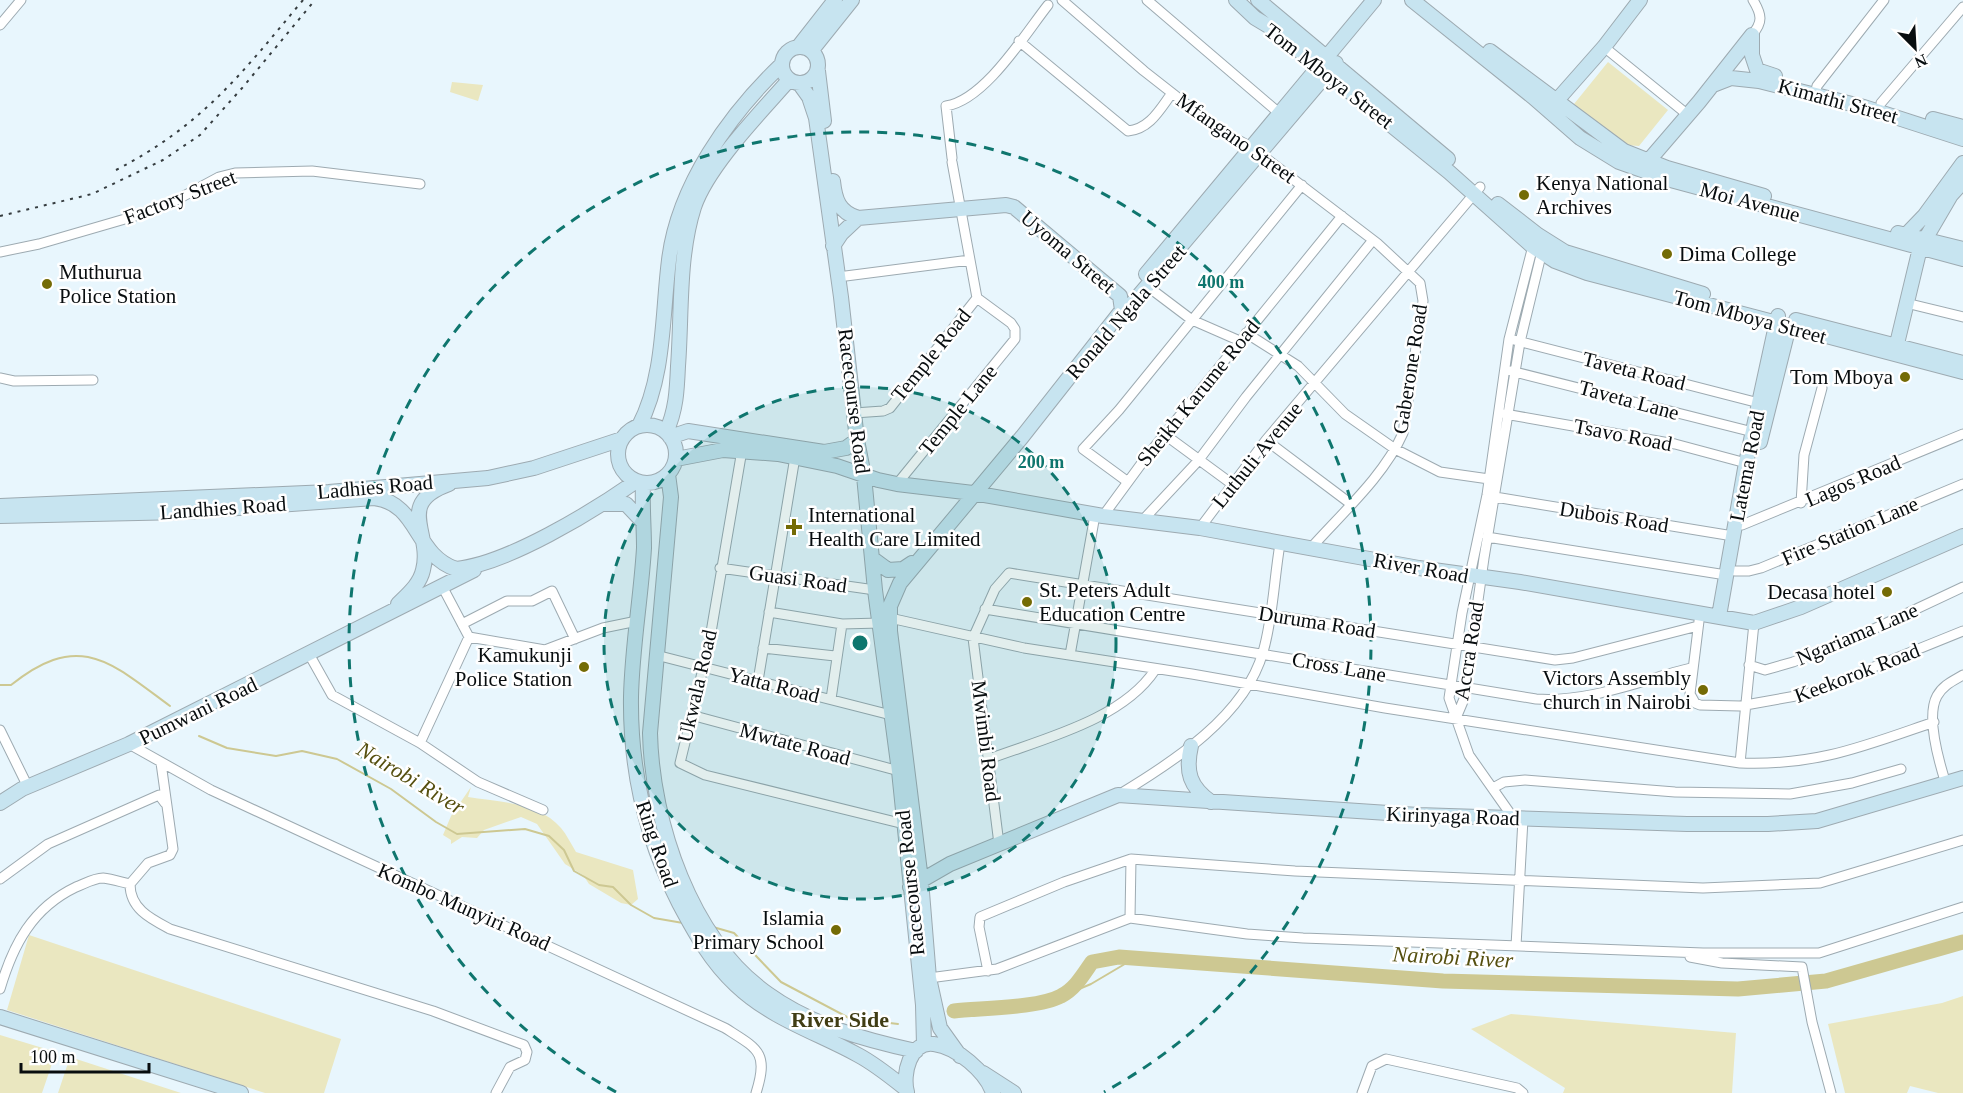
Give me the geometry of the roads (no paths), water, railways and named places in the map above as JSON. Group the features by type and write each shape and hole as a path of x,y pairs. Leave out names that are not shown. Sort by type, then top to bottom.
{"main road":[{"path":"805,48 835,0"},
{"path":"818,71 814,78 794,82 744,132 708,180 694,207 684,259 676,405 668,434 676,459 668,474 661,479 639,483 620,468 618,448 622,439 639,426 650,398 661,340 669,257 677,222 691,184 716,145 759,87 782,65 788,50 805,48 852,0"},
{"name":"Tom Mboya Street","path":"1236,0 1255,18 1327,64"},
{"name":"Tom Mboya Street","path":"1258,0 1327,64 1539,243 1781,322 1895,350 1963,363"},
{"name":"Ronald Ngala Street","path":"1120,296 1135,288 1255,150 1327,64 1374,0"},
{"name":"Moi Avenue","path":"1412,0 1552,105 1644,165 1903,238 1963,260"},
{"name":"Moi Avenue","path":"1425,0 1552,105"},
{"path":"1552,105 1604,47 1640,0"},
{"path":"1644,165 1713,85 1752,35"},
{"name":"Kimathi Street","path":"1752,35 1752,55 1757,70 1963,138"},
{"path":"805,48 818,59 835,195 844,211 858,218 841,234 833,246"},
{"name":"Ronald Ngala Street","path":"893,594 917,561 1022,437 1122,310 1130,306 1147,286 1255,150 1279,113 1327,64"},
{"path":"782,65 794,82"},
{"name":"Kimathi Street","path":"1713,85 1739,77 1881,103 1963,128"},
{"name":"Racecourse Road","path":"794,82 809,97 816,118 857,440 864,476 875,590 885,621 915,883 923,1005 920,1048"},
{"path":"1903,238 1926,215 1963,163"},
{"path":"1895,350 1922,244 1952,195 1963,182"},
{"name":"Uyoma Street","path":"858,218 1006,205 1014,207 1120,296 1122,310"},
{"name":"Moi Avenue","path":"1922,244 1963,249"},
{"name":"Latema Road","path":"1745,492 1746,463 1759,403 1781,322"},
{"name":"Latema Road","path":"1722,617 1745,492 1781,322"},
{"name":"Tom Mboya Street","path":"1895,350 1963,372"},
{"path":"639,426 649,425 668,434 688,431 824,452 846,448 857,440"},
{"name":"Ladhies Road","path":"0,506 329,492 488,478 534,468 622,439"},
{"path":"676,459 711,451 742,450 795,457 837,466 864,476"},
{"name":"Ring Road","path":"668,474 671,497 650,733 656,803 698,925 712,959 737,986 766,1009 799,1028 857,1054 907,1091"},
{"name":"River Road","path":"864,476 897,484 973,493 1099,516 1200,528 1475,577 1520,582 1699,619 1722,617 1754,623"},
{"path":"392,609 419,582 424,569 423,543 417,517 421,503 427,495 441,487 462,480"},
{"name":"Landhies Road","path":"0,516 184,512 374,498 388,500 399,506 435,558 456,568 491,562 602,505 639,483"},
{"name":"Ring Road","path":"639,483 643,522 631,697 635,770 647,823 672,890 698,925 728,957 769,995 801,1014 840,1029 920,1048 933,1043 960,1056"},
{"path":"602,505 626,504 643,522"},
{"path":"1754,623 1801,607 1963,536"},
{"path":"873,559 880,567 895,571 917,561"},
{"path":"392,609 491,562"},
{"name":"Racecourse Road","path":"893,594 885,621 891,715 904,824 913,861"},
{"name":"Pumwani Road","path":"0,803 28,787 129,744 309,654 392,609"},
{"path":"1191,746 1188,772 1196,790 1211,802"},
{"name":"Kirinyaga Road","path":"915,883 950,864 1118,795 1374,813 1688,825 1796,824 1854,812 1963,778"},
{"path":"913,861 950,864"},
{"name":"Racecourse Road","path":"915,883 929,978 940,1028 960,1056"},
{"path":"0,1017 241,1093"},
{"path":"907,1091 905,1073 910,1059 920,1048"},
{"path":"960,1056 1014,1093"},
{"path":"981,1072 993,1093"}],"street":[{"path":"1147,0 1279,113"},
{"path":"1752,35 1759,26 1761,17 1753,0"},
{"path":"1816,91 1884,0"},
{"path":"1065,1 1047,2 1019,41 1128,131 1138,130 1149,122 1172,93"},
{"name":"Mfangano Street","path":"1065,1 1172,93 1218,129 1255,150 1302,185 1373,240 1408,271"},
{"path":"0,25 16,2"},
{"path":"1881,103 1963,7"},
{"name":"Temple Road","path":"854,413 883,411 890,408 977,298 952,160 946,106 958,103 973,92 996,71 1019,41"},
{"path":"1604,47 1688,115"},
{"name":"Factory Street","path":"0,252 149,212 219,177 235,173 312,171 420,184"},
{"path":"1128,482 1083,449 1119,410 1302,185"},
{"path":"1316,383 1477,190"},
{"name":"Sheikh Karume Road","path":"1070,655 1099,516 1342,216"},
{"path":"1142,521 1198,461 1246,397 1282,356 1373,240"},
{"name":"Accra Road","path":"1456,718 1450,705 1450,684 1457,645 1487,537 1495,497 1510,371 1509,339 1539,243"},
{"name":"Accra Road","path":"1510,371 1520,342 1539,243"},
{"path":"838,277 970,260"},
{"name":"Gaberone Road","path":"1311,549 1395,449 1403,433 1423,301 1420,283 1408,271"},
{"path":"1147,286 1192,320 1243,337 1282,356 1316,383 1345,414 1395,449 1440,472 1489,479"},
{"name":"Temple Lane","path":"897,484 1011,345 1016,334 1011,323 977,298"},
{"path":"1906,303 1963,317"},
{"name":"Taveta Road","path":"1509,339 1759,403"},
{"name":"Taveta Lane","path":"1510,371 1753,432"},
{"path":"0,378 14,381 93,380"},
{"name":"Luthuli Avenue","path":"1200,528 1266,440 1316,383"},
{"path":"1801,503 1804,455 1822,388"},
{"name":"Accra Road","path":"1456,718 1462,707 1466,687 1475,577 1489,479 1504,414"},
{"name":"Tsavo Road","path":"1504,414 1675,444 1746,463"},
{"path":"1164,434 1232,484"},
{"name":"Lagos Road","path":"1736,537 1801,503 1963,434"},
{"path":"1266,440 1351,504"},
{"name":"Ukwala Road","path":"742,450 704,667 679,759 683,765 705,775 904,824"},
{"path":"758,681 795,457"},
{"name":"Fire Station Lane","path":"1487,537 1730,573 1749,571 1963,484"},
{"name":"Dubois Road","path":"1495,497 1736,537"},
{"path":"1118,795 1149,778 1191,746 1229,710 1247,685 1263,653 1280,544"},
{"name":"Guasi Road","path":"720,568 875,590"},
{"name":"Duruma Road","path":"973,638 999,582 1009,573 1555,660 1593,654 1699,619"},
{"path":"442,586 469,637"},
{"name":"Ngariama Lane","path":"1749,665 1766,670 1792,662 1863,634 1963,587"},
{"path":"462,624 507,601 532,601 552,591 575,639"},
{"name":"Cross Lane","path":"985,609 1263,653 1404,679 1554,700 1583,696 1691,668"},
{"path":"769,612 842,624 885,621 1155,670 1740,763 1767,764 1839,755 1934,722"},
{"path":"1691,668 1699,619"},
{"path":"469,637 545,650 603,628 637,621"},
{"path":"1740,763 1748,703 1749,665 1754,623"},
{"path":"831,699 835,656 842,624"},
{"name":"Keekorok Road","path":"1691,668 1690,694 1695,703 1708,706 1765,703 1807,694 1963,631"},
{"path":"420,743 469,637"},
{"name":"Mwimbi Road","path":"973,638 999,844"},
{"path":"763,648 835,656"},
{"path":"309,654 332,695 420,743 478,782 543,810"},
{"name":"Yatta Road","path":"656,656 891,715"},
{"path":"988,759 1114,709 1145,685 1155,670"},
{"path":"1946,784 1934,722 1934,704 1938,694 1950,682 1963,675"},
{"name":"Mwtate Road","path":"691,715 899,771"},
{"path":"1456,718 1469,755 1519,819 1520,880 1516,946"},
{"path":"1,733 28,787"},
{"name":"Kombo Munyiri Road","path":"129,744 161,763 301,832 725,1028 755,1047 760,1054 762,1074 756,1093"},
{"path":"130,884 148,863 170,855 173,849 174,843 165,803 161,763"},
{"path":"1493,788 1504,782 1525,780 1675,792 1794,794 1852,783 1901,769"},
{"path":"0,879 48,844 159,795 165,803"},
{"path":"988,971 979,927 980,918 1064,882 1131,859 1294,871 1703,888 1803,885 1841,877 1963,840"},
{"path":"1130,918 1131,859"},
{"path":"0,989 8,961 21,934 35,916 53,901 70,890 101,878 130,884"},
{"path":"130,884 137,907 148,917 170,929 433,1011 524,1045 527,1052 525,1060 510,1067 496,1093"},
{"path":"929,978 988,971 1130,918 1247,934 1662,951 1820,953 1963,907"},
{"path":"1662,951 1722,963 1802,967 1812,1022 1831,1093"},
{"path":"1362,1093 1372,1066 1386,1059 1517,1088 1523,1093"}],"waterway":[{"name":"Nairobi River","path":"0,685 11,685 35,668 57,659 76,656 94,658 130,676 170,706"},
{"name":"Nairobi River","path":"199,736 227,748 276,756 302,751 337,759 391,789 436,822 457,834 525,829 549,836 564,850 574,871 599,885 613,887 631,905 654,918 683,923"},
{"name":"Nairobi River","path":"713,927 734,933 781,982 849,1018 898,1024"},
{"name":"Nairobi River","path":"954,1011 1025,1005 1051,1000 1070,990 1092,962 1119,957 1443,981 1738,989 1826,981 1963,942"},
{"path":"1060,997 1091,984 1135,958"}],"railway":[{"path":"116,170 147,153 197,116 240,74 303,0"},
{"path":"0,216 92,194 163,160 200,135 315,0"}],"place":[{"name":"Kenya National Archives","path":"1524,195"},
{"name":"Dima College","path":"1667,254"},
{"name":"Muthurua Police Station","path":"47,284"},
{"name":"Tom Mboya","path":"1905,377"},
{"name":"International Health Care Limited","path":"794,527"},
{"name":"Decasa hotel","path":"1887,592"},
{"name":"St. Peters Adult Education Centre","path":"1027,602"},
{"name":"Kamukunji Police Station","path":"584,667"},
{"name":"Victors Assembly church in Nairobi","path":"1703,690"},
{"name":"Islamia Primary School","path":"836,930"}],"district":[{"name":"River Side","path":"840,1019"}]}
